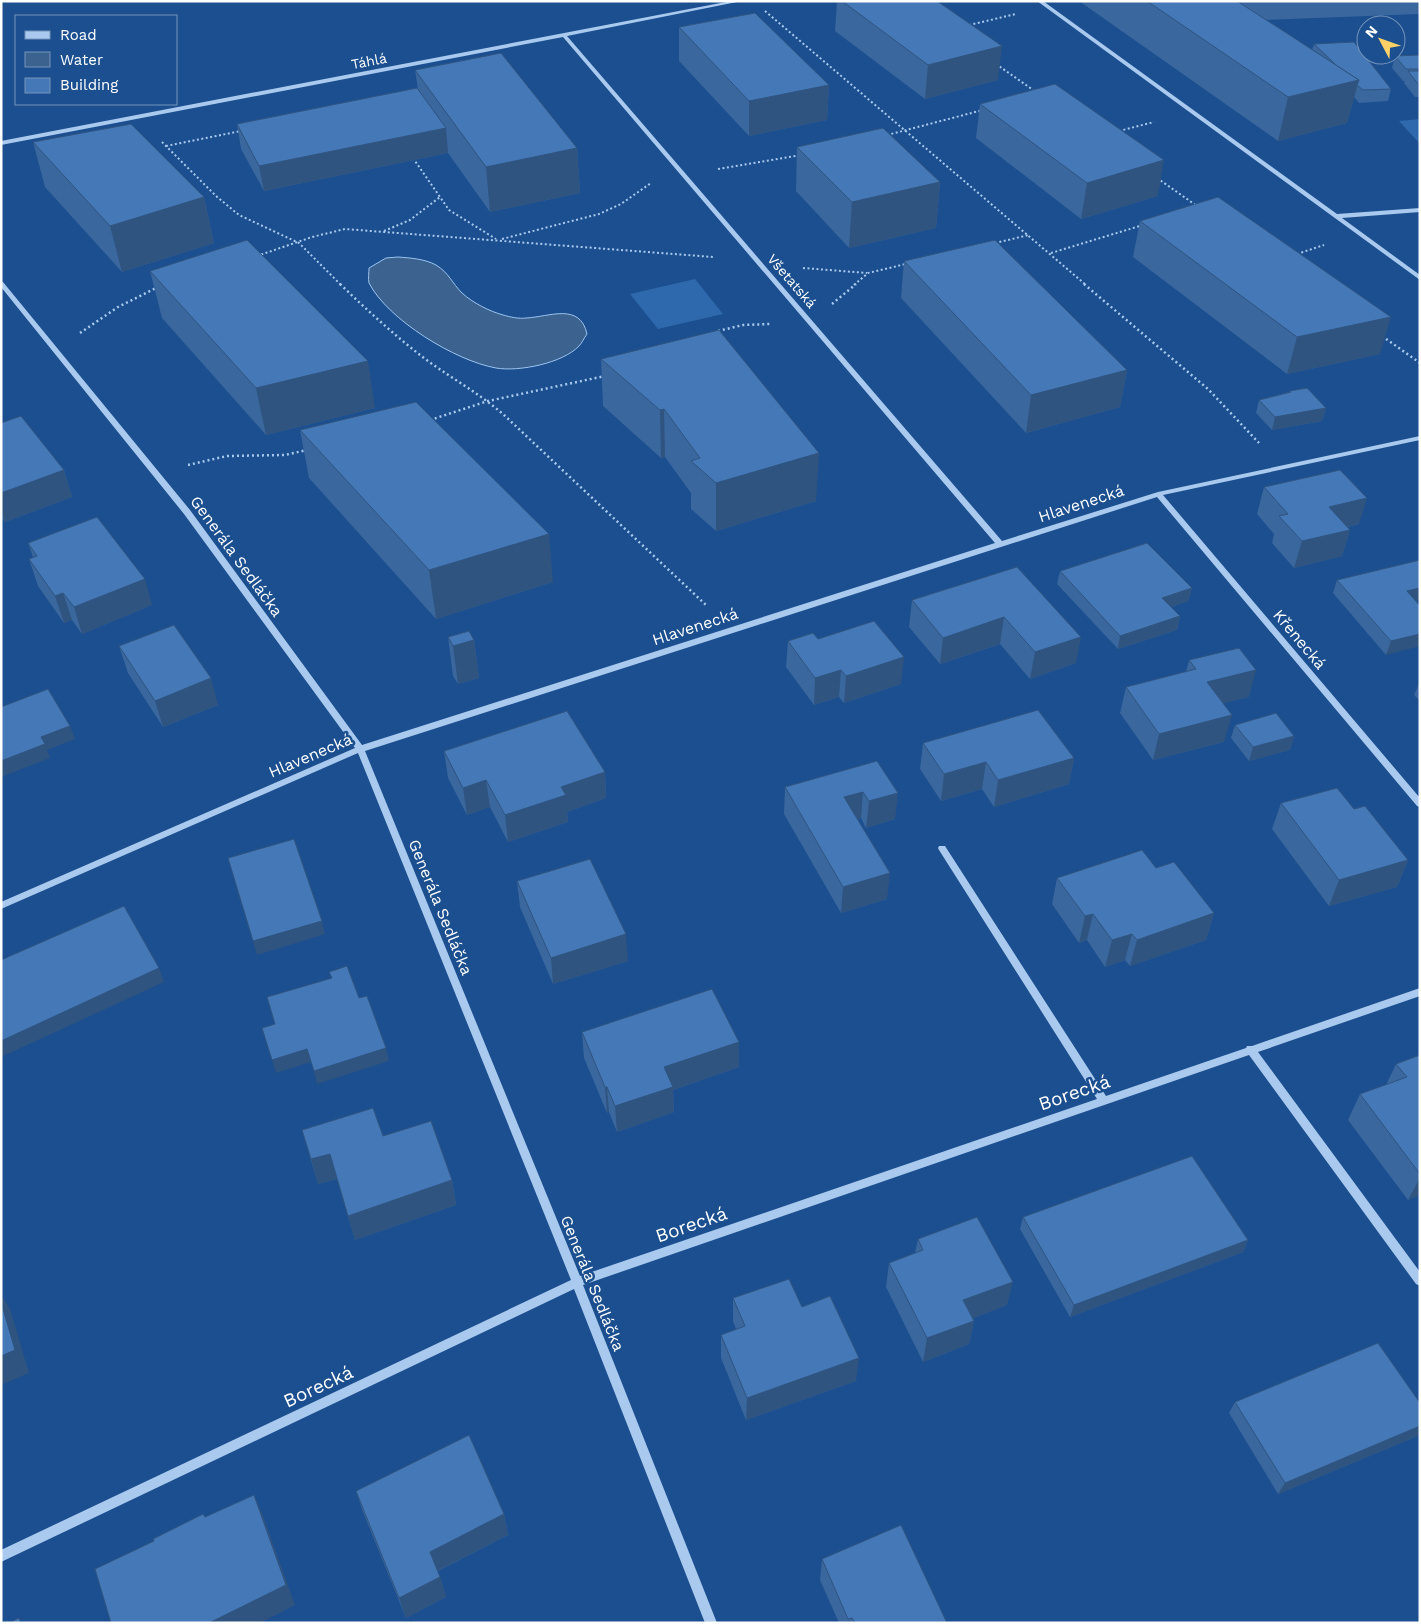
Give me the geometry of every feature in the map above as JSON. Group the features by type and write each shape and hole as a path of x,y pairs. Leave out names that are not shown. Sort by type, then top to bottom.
{"street":[{"name":"Táhlá","path":"1,143 740,1"},
{"path":"1039,1 1167,96 1338,216 1420,278"},
{"name":"Všetatská","path":"564,35 1000,544"},
{"path":"1338,216 1420,210"},
{"name":"Generála Sedláčka","path":"1,283 187,512 360,749 577,1282 711,1623"},
{"name":"Hlavenecká","path":"1,906 360,749 1158,494 1420,438"},
{"name":"Křenecká","path":"1158,494 1420,804"},
{"path":"942,848 1103,1100"},
{"name":"Borecká","path":"1,1556 577,1282 1420,992"},
{"path":"1250,1049 1420,1281"}],"path":[{"path":"760,7 1208,389 1260,444"},
{"path":"968,26 1017,14"},
{"path":"995,63 1041,95"},
{"path":"882,137 984,110"},
{"path":"136,117 186,164 216,196 239,216 299,243 372,315 421,356 488,401 712,611"},
{"path":"1117,132 1162,120"},
{"path":"166,146 242,130"},
{"path":"410,154 450,210 498,240 599,214 620,204 653,182 683,174 760,163 808,153"},
{"path":"1154,175 1200,208 1191,211"},
{"path":"384,231 410,220 440,197"},
{"path":"1050,253 1144,225"},
{"path":"254,257 299,243 322,232 345,229 715,257 748,250"},
{"path":"991,244 1029,235"},
{"path":"1294,255 1331,243"},
{"path":"801,267 868,273 915,262"},
{"path":"715,332 743,325 780,323 806,318 825,310 868,273"},
{"path":"53,346 75,336 105,313 131,298 158,287"},
{"path":"1380,334 1420,363"},
{"path":"424,422 488,401 605,376"},
{"path":"156,474 197,462 227,456 285,455 310,450"}],"shaded area":[{"path":"1420,119 1420,144 1399,121"},
{"path":"695,279 723,314 658,329 630,294"}],"water":[{"path":"398,257 423,260 436,265 444,271 466,297 492,311 520,318 554,314 571,315 578,318 587,334 580,345 572,352 540,365 516,369 496,368 462,357 443,348 407,324 378,297 369,283 369,268 386,258"}],"building":[{"path":"842,1 937,1 1002,46 928,65"},
{"path":"1147,1 1237,1 1359,80 1288,97"},
{"path":"755,13 829,85 749,101 679,27"},
{"path":"1354,42 1356,45 1356,65 1372,65 1391,89 1363,90 1357,85 1359,80 1336,65 1314,44"},
{"path":"501,53 577,148 486,167 415,70"},
{"path":"1420,55 1420,69 1406,69 1403,65 1406,65 1406,56"},
{"path":"1408,71 1420,71 1420,85 1419,85"},
{"path":"1055,84 1164,160 1087,183 980,104"},
{"path":"417,88 446,128 259,166 237,124"},
{"path":"131,124 204,197 110,226 33,142"},
{"path":"883,128 940,182 852,202 797,147"},
{"path":"1218,197 1391,317 1297,337 1140,221"},
{"path":"247,240 368,361 256,388 150,271"},
{"path":"995,240 1127,370 1031,395 904,261"},
{"path":"719,330 819,453 716,483 691,461 700,458 664,409 660,410 601,359"},
{"path":"1307,388 1326,408 1275,417 1259,400 1290,391"},
{"path":"416,402 549,534 429,570 300,430"},
{"path":"21,416 64,470 1,493 1,423"},
{"path":"1340,470 1367,498 1329,507 1350,530 1302,541 1279,516 1288,514 1264,487"},
{"path":"97,517 145,579 74,607 63,593 55,596 29,559 37,556 28,543"},
{"path":"1147,543 1192,588 1162,598 1180,616 1120,636 1060,571"},
{"path":"1420,560 1420,588 1407,591 1420,606 1420,634 1391,641 1337,580"},
{"path":"1017,567 1081,637 1035,652 1004,617 943,638 912,600"},
{"path":"874,621 904,657 846,676 841,670 815,678 788,641 813,633 818,639"},
{"path":"174,625 211,678 155,701 119,646"},
{"path":"469,631 474,640 453,646 448,637"},
{"path":"1239,648 1256,670 1207,682 1232,715 1159,734 1126,687 1196,669 1189,660"},
{"path":"48,689 70,726 41,737 45,744 1,761 1,707"},
{"path":"1038,710 1074,758 998,780 986,762 944,774 923,743"},
{"path":"567,711 605,772 561,787 566,795 505,815 486,780 463,788 444,751"},
{"path":"1276,713 1294,736 1253,747 1235,725"},
{"path":"877,761 898,793 869,801 863,792 844,797 890,873 843,887 785,787"},
{"path":"1337,788 1354,809 1365,806 1408,860 1339,880 1281,803"},
{"path":"294,839 322,921 253,941 228,858"},
{"path":"1142,850 1156,868 1174,862 1214,913 1137,940 1132,934 1112,940 1093,914 1085,916 1057,878"},
{"path":"590,859 626,934 551,958 517,881"},
{"path":"124,906 159,968 1,1041 1,960"},
{"path":"347,966 359,998 367,996 386,1048 314,1071 307,1049 272,1060 262,1028 275,1024 267,997 332,978 329,972"},
{"path":"712,989 739,1042 664,1067 673,1087 615,1106 582,1032"},
{"path":"1420,1055 1420,1174 1360,1094 1407,1077 1396,1064"},
{"path":"373,1108 383,1136 431,1121 452,1180 348,1216 330,1154 311,1159 302,1130"},
{"path":"1192,1156 1248,1240 1074,1305 1023,1217"},
{"path":"977,1217 1013,1282 963,1300 974,1321 927,1338 889,1263 923,1250 918,1239"},
{"path":"789,1279 802,1307 830,1296 859,1358 747,1398 721,1335 745,1326 733,1298"},
{"path":"1,1302 15,1350 1,1356"},
{"path":"1378,1343 1420,1403 1420,1426 1285,1483 1235,1402"},
{"path":"469,1435 504,1514 430,1552 440,1577 399,1598 356,1491"},
{"path":"254,1495 286,1585 209,1623 111,1623 95,1569 154,1541 153,1539 203,1514 205,1517"},
{"path":"901,1525 947,1623 855,1623 852,1618 848,1619 822,1559"},
{"path":"19,1618 21,1623 9,1623"}]}
